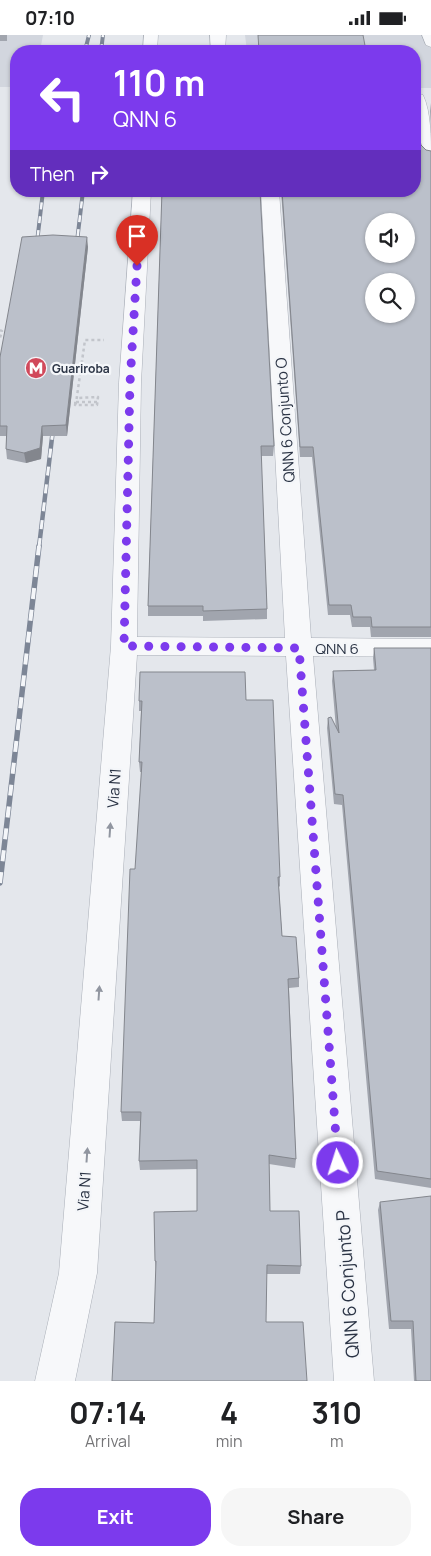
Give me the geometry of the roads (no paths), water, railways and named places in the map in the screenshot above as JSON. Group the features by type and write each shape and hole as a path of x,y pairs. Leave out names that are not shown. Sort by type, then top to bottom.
{"street":[{"path":"429,35 431,42"},
{"path":"421,98 431,153"},
{"name":"Via N1","path":"55,1381 78,1273 124,646 130,383 142,197"},
{"name":"QNN 6 Conjunto O","path":"270,197 299,648"},
{"name":"QNN 6","path":"124,646 431,648"},
{"name":"QNN 6 Conjunto P","path":"299,648 354,1381"},
{"path":"74,1381 78,1273"}],"railway":[{"path":"86,45 89,35"},
{"path":"102,45 103,35"},
{"path":"36,251 42,197"},
{"path":"76,250 82,197"},
{"path":"39,547 54,421"},
{"path":"0,883 39,546"}],"place":[{"name":"Guariroba","path":"36,368"}]}
